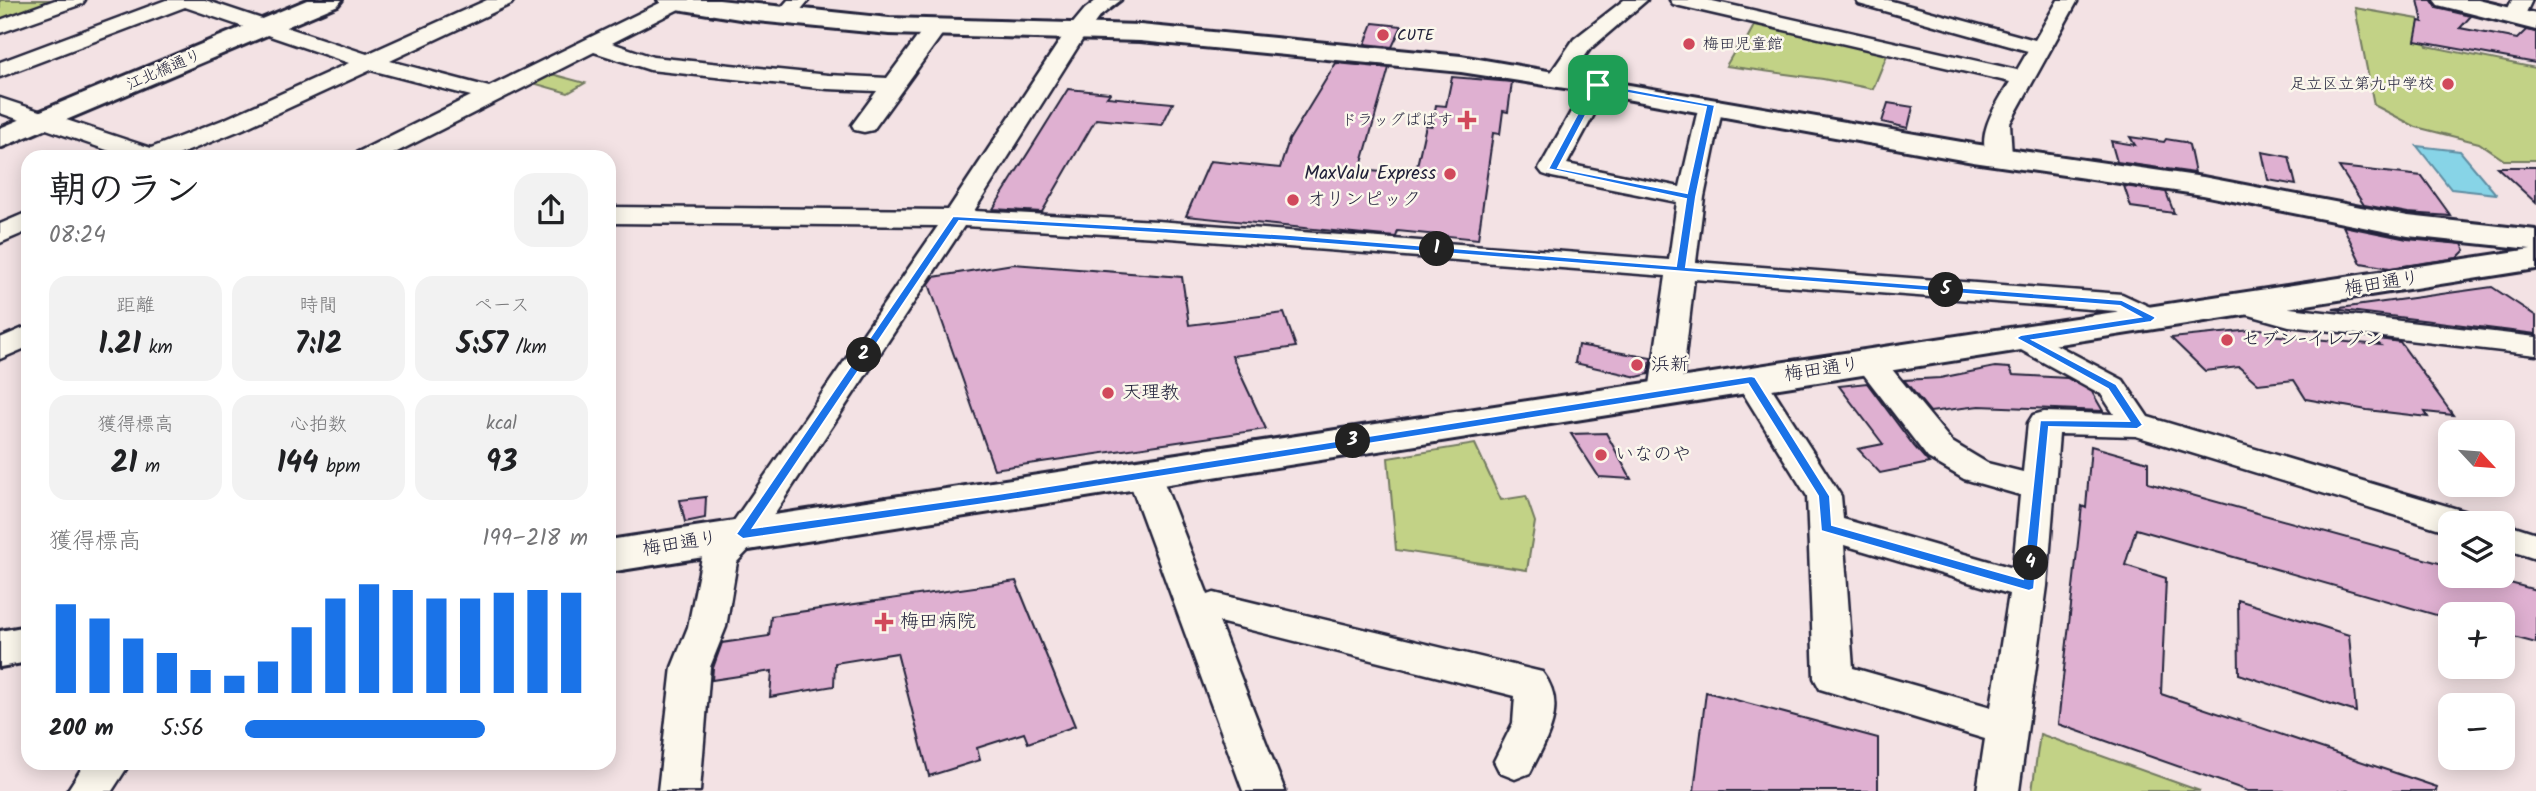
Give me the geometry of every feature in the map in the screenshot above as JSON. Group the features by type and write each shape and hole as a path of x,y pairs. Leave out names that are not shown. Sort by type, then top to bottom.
{"street":[{"path":"0,27 75,0"},
{"path":"0,71 185,0 368,62 488,94"},
{"name":"江北橋通り","path":"0,139 329,0"},
{"path":"167,150 234,124 504,0"},
{"path":"680,791 691,667 707,627 720,557 743,534 957,218 1079,30 1092,13 1111,0"},
{"path":"1558,78 1582,44 1637,0"},
{"path":"1680,0 2024,78"},
{"path":"1866,0 2041,48"},
{"path":"1999,157 1998,123 2068,0"},
{"path":"2447,0 2524,13"},
{"path":"380,150 675,1 792,8 935,29 1079,30 1396,56 1558,78 1999,157 2192,185 2408,226 2536,240"},
{"path":"864,125 935,29"},
{"path":"592,44 650,63 828,82 894,85"},
{"path":"1598,85 1552,169 1691,197"},
{"path":"0,105 128,150"},
{"path":"1665,392 1691,197 1711,105"},
{"path":"616,215 957,218 1290,238 2122,303 2151,318"},
{"path":"0,235 21,224"},
{"path":"0,235 21,234"},
{"name":"梅田通り","path":"616,555 2536,259"},
{"path":"2245,305 2289,317 2536,346"},
{"path":"2021,338 2112,387 2137,425"},
{"path":"0,350 21,339"},
{"path":"1870,363 1940,450 1976,471 2037,488"},
{"path":"1751,380 1824,496 1834,678 2007,729"},
{"path":"1998,791 2029,586 2044,423 2137,425 2438,516"},
{"path":"1144,475 1264,791"},
{"path":"1826,527 2029,586"},
{"path":"2515,539 2536,545"},
{"path":"1196,612 1214,607 1528,683 1535,692 1533,723 1515,761"},
{"path":"0,649 21,645"},
{"path":"88,791 104,770"}],"green space":[{"path":"0,0 63,0 0,25"},
{"path":"2355,8 2418,19 2427,46 2536,68 2536,160 2504,160 2479,143 2416,127 2374,105"},
{"path":"1756,22 1889,50 1873,89 1823,79 1726,66 1738,45 1743,46"},
{"path":"544,72 585,83 568,93 526,81"},
{"path":"1475,444 1501,500 1526,496 1535,522 1527,570 1396,550 1388,458"},
{"path":"2040,734 2200,791 2032,791"}],"water":[{"path":"2417,146 2460,151 2496,194 2451,189"}],"building":[{"path":"2418,0 2432,0 2437,8 2471,16 2460,28 2517,39 2526,30 2536,32 2536,63 2415,41 2419,21 2423,22"},
{"name":"CUTE","path":"1373,23 1402,26 1392,47 1365,44"},
{"path":"1336,63 1389,68 1360,170 1415,175 1426,125 1432,126 1436,105 1446,106 1452,77 1512,82 1508,112 1503,111 1500,134 1493,133 1478,239 1398,231 1396,237 1186,216 1210,161 1280,168 1289,140"},
{"path":"1068,89 1110,93 1107,97 1173,103 1162,125 1096,119 1042,212 993,209"},
{"path":"1888,103 1913,107 1908,128 1882,122"},
{"path":"2130,137 2184,142 2189,145 2195,173 2117,162 2111,141 2135,145"},
{"path":"2262,152 2289,157 2296,185 2268,180"},
{"path":"2339,167 2422,176 2451,216 2408,213 2364,205"},
{"path":"2497,167 2536,167 2536,203"},
{"path":"2124,186 2166,192 2174,213 2131,207"},
{"path":"2343,226 2407,239 2462,244 2465,250 2457,258 2390,268 2361,263"},
{"name":"天理教","path":"1013,264 1182,277 1189,325 1284,313 1296,347 1232,356 1266,429 994,469 929,284 934,277"},
{"path":"2492,287 2536,316 2536,334 2333,309"},
{"path":"2262,329 2269,335 2380,345 2371,338 2400,342 2453,415 2425,412 2428,417 2306,399 2294,380 2258,384 2239,367 2205,371 2171,338"},
{"path":"1578,345 1651,358 1649,374 1637,377 1575,363"},
{"path":"1995,367 2010,368 2013,375 2067,378 2092,392 2103,411 1979,406 1930,412 1904,380 1940,378"},
{"path":"1867,383 1929,463 1880,473 1858,449 1883,444 1839,386"},
{"name":"いなのや","path":"1606,433 1631,479 1599,477 1571,434"},
{"path":"2091,446 2148,462 2148,483 2438,563 2438,588 2515,588 2515,584 2536,590 2536,643 2515,637 2515,602 2438,602 2438,616 2136,529 2125,565 2166,578 2161,694 2437,787 2436,791 2248,791 2058,724 2082,506 2086,508"},
{"path":"706,497 705,518 685,522 680,500"},
{"path":"1016,581 1075,726 1028,743 1024,733 977,748 980,760 929,776 897,653 835,663 834,686 770,697 772,671 712,680 713,668 722,643 769,636 771,616"},
{"path":"2238,600 2349,635 2356,712 2239,674"},
{"path":"1706,692 1878,738 1878,791 1694,791"}],"place":[{"name":"CUTE","path":"1383,35"},
{"name":"梅田児童館","path":"1689,44"},
{"name":"足立区立第九中学校","path":"2448,84"},
{"name":"ドラッグぱぱす","path":"1467,120"},
{"name":"MaxValu Express","path":"1450,174"},
{"name":"オリンピック","path":"1293,200"},
{"name":"セブン-イレブン","path":"2227,340"},
{"name":"浜新","path":"1637,365"},
{"name":"天理教","path":"1108,393"},
{"name":"いなのや","path":"1601,455"},
{"name":"梅田病院","path":"884,622"}],"route":[{"path":"1598,85 1552,169 1691,197 1680,270 2122,303 2151,318 2021,338 2112,387 2137,425 2044,423 2029,586 1826,527 1824,496 1751,380 998,498 743,534 957,218 1290,238 1680,270 1691,197 1711,105 1598,85"}]}
